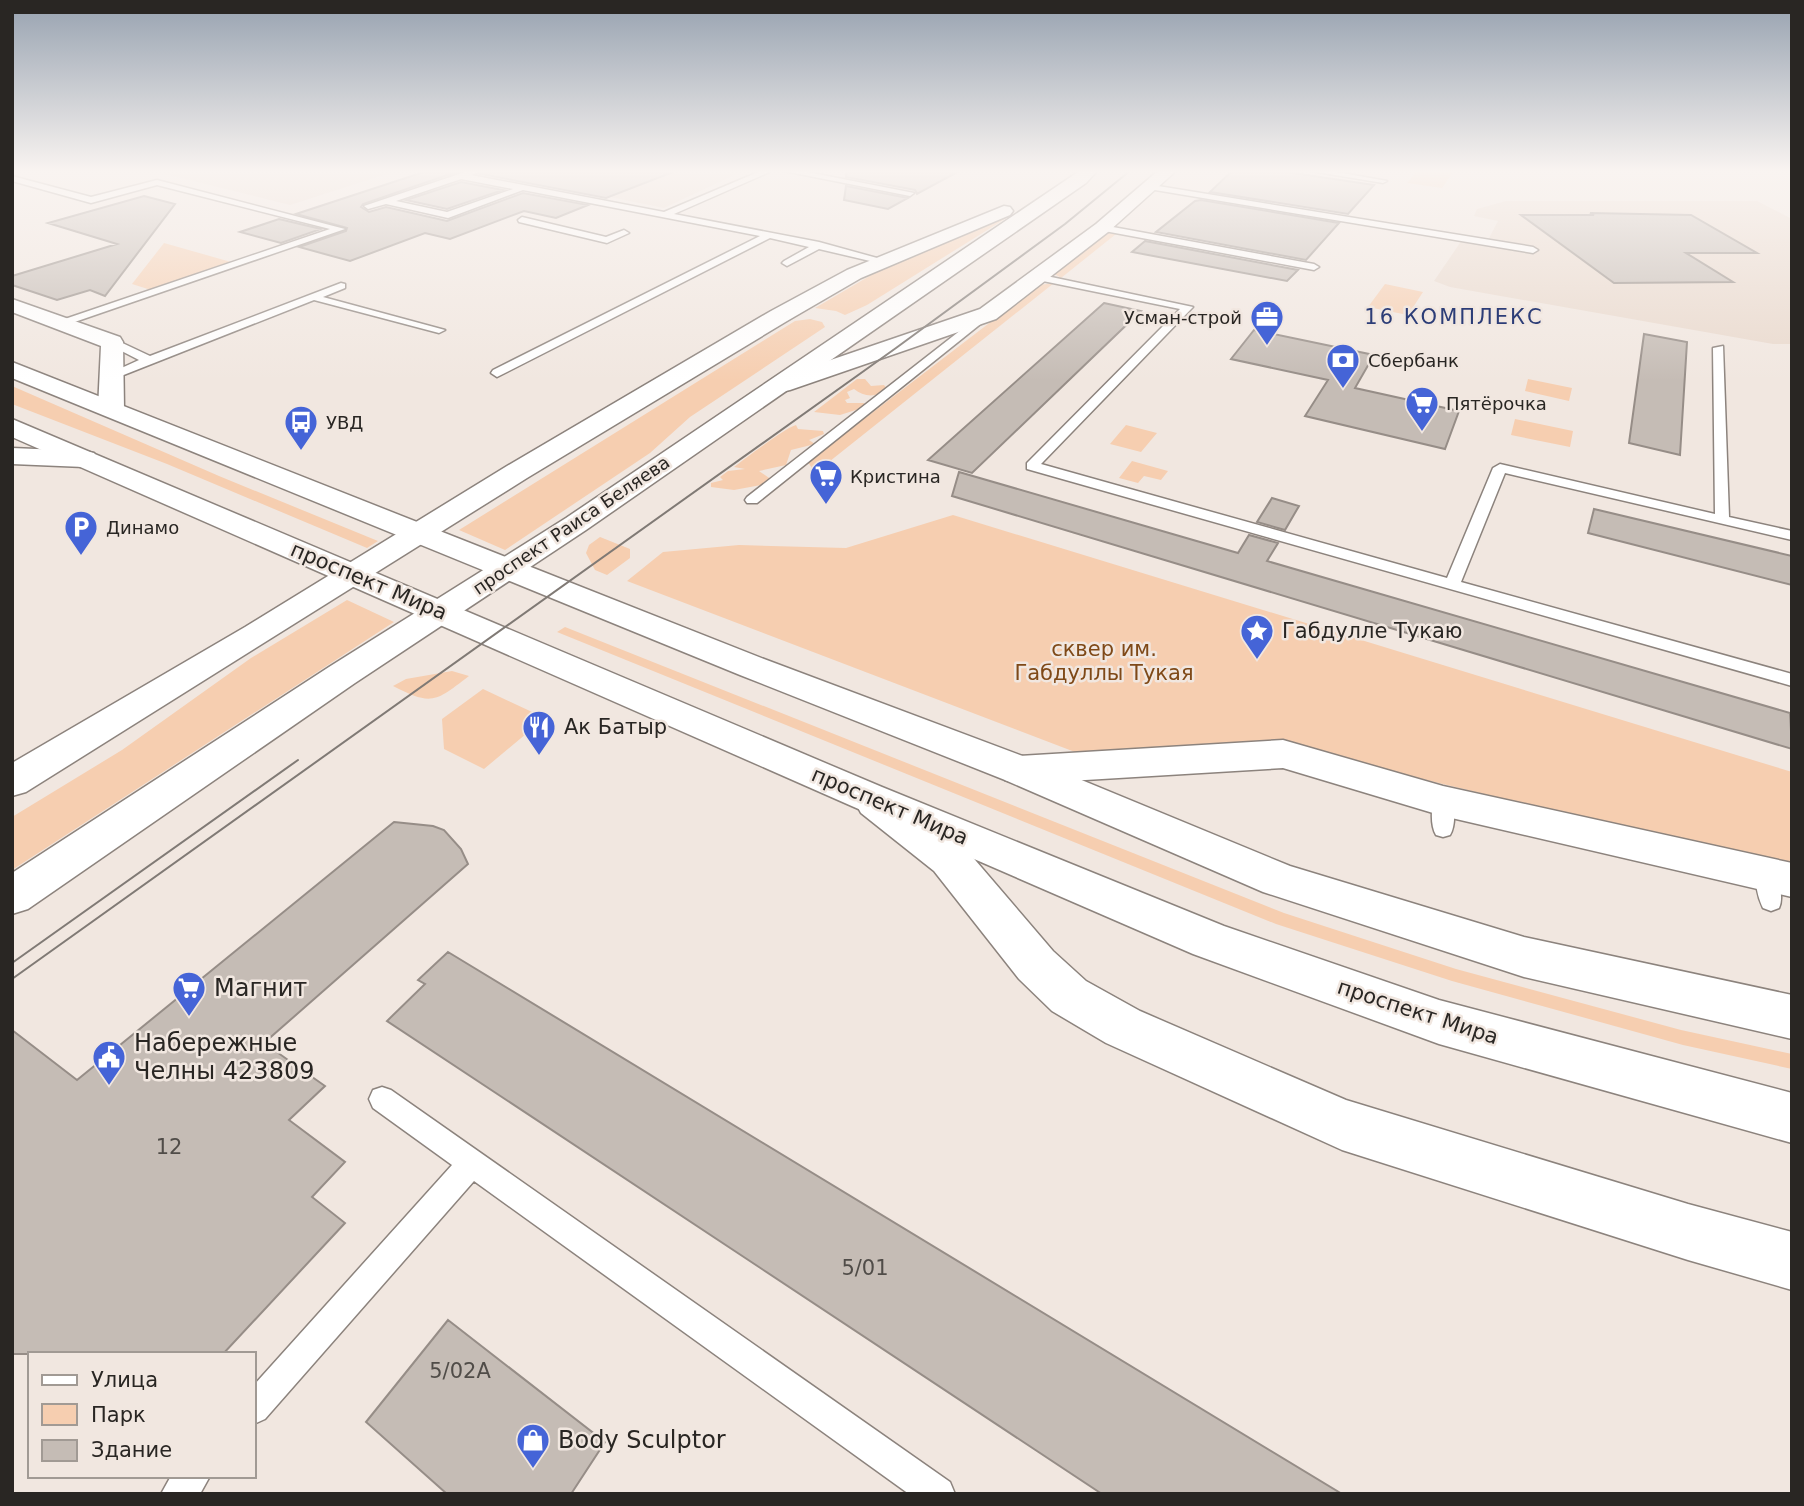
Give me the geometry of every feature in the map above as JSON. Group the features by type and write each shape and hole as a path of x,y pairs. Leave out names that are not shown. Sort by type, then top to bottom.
{"street":[{"path":"12,782 779,316 854,274 933,240"},
{"name":"проспект Раиса Беляева","path":"12,896 781,385 992,240"},
{"path":"781,385 988,314 1085,240"},
{"path":"12,305 112,342 111,409"},
{"path":"779,316 803,311 831,316 840,328 791,364 781,385"},
{"path":"12,369 752,667 1019,770 1278,880 1524,957 1792,1017"},
{"name":"проспект Мира","path":"12,427 868,797 1209,940 1439,1022 1792,1118"},
{"path":"12,456 84,459"},
{"path":"1019,770 1283,754 1443,815 1776,886"},
{"path":"868,797 949,859 1036,965 1069,996 1123,1027 1342,1124 1688,1232 1792,1261"}],"lane":[{"path":"63,323 307,240"},
{"path":"498,373 759,240"},
{"path":"795,240 883,261"},
{"path":"1169,240 1314,267"},
{"path":"1474,240 1533,250"},
{"path":"787,263 819,245"},
{"path":"1037,276 1188,307 1032,466 1792,680"},
{"path":"112,375 341,286"},
{"path":"313,297 439,330"},
{"path":"752,500 988,314"},
{"path":"112,342 150,360"},
{"path":"909,343 926,344 940,351"},
{"path":"1719,348 1722,519"},
{"path":"1452,584 1500,468 1792,536"},
{"path":"382,1099 938,1494"},
{"path":"256,1406 472,1163"},
{"path":"178,1494 191,1478"}],"shaded area":[{"path":"1462,240 1792,240 1792,344 1773,344 1450,287 1434,281"}],"green space":[{"path":"946,240 971,240 867,305 845,315 815,308 890,264"},
{"path":"1097,240 1108,240 1061,278 1053,273"},
{"path":"164,243 231,262 151,290 132,284"},
{"path":"1054,283 815,473 808,462 1039,285"},
{"path":"1385,284 1423,292 1408,315 1368,307"},
{"path":"810,319 822,322 825,327 690,417 650,453 505,550 459,530 795,321"},
{"path":"857,379 865,379 871,386 884,385 887,389 874,395 862,394 854,389 847,392 850,398 845,400 847,403 864,403 865,407 840,415 814,412"},
{"path":"1528,379 1572,388 1569,401 1525,391"},
{"path":"12,386 219,476 378,541 367,548 167,464 12,404"},
{"path":"1515,419 1573,431 1570,447 1511,435"},
{"path":"796,425 798,429 823,431 824,434 809,440 815,444 791,450 786,465 759,471 772,480 734,490 711,487 711,483 723,480 720,477 728,471 745,469 734,467"},
{"path":"1126,425 1157,433 1141,452 1110,444"},
{"path":"1132,461 1168,471 1161,480 1144,476 1138,483 1119,478"},
{"name":"сквер им. Габдуллы Тукая","path":"953,515 1792,772 1792,869 1287,746 1088,757 627,581 663,552 739,545 846,548"},
{"path":"600,537 630,549 630,558 607,575 595,570 586,553 589,545"},
{"path":"347,600 394,622 12,870 12,817 122,750 251,658"},
{"path":"565,627 1284,913 1456,969 1681,1030 1792,1054 1792,1069 1683,1045 1452,981 1276,924 557,632"},
{"path":"452,671 469,676 433,698 417,697 393,686 406,679"},
{"path":"483,689 545,718 484,769 444,749 442,719"}],"building":[{"path":"105,240 147,240 105,296 90,290 57,300 12,285 12,276 117,244"},
{"path":"319,240 406,240 350,261 299,247"},
{"path":"1200,240 1324,240 1306,260"},
{"path":"1556,240 1735,240 1757,253 1686,253 1733,282 1614,283"},
{"path":"1145,241 1298,270 1287,281 1132,252"},
{"path":"1104,303 1141,311 972,473 928,460"},
{"name":"Сбербанк","path":"1254,330 1374,355 1355,388 1459,411 1445,449 1305,416 1328,380 1231,359"},
{"path":"1644,334 1687,342 1680,455 1629,443"},
{"path":"959,472 1238,553 1249,535 1278,543 1267,561 1790,713 1792,749 952,496"},
{"path":"1272,498 1299,506 1285,530 1257,522"},
{"path":"1594,509 1792,556 1792,585 1588,533"},
{"path":"394,822 433,826 444,830 461,849 468,864 264,1043 325,1086 289,1120 345,1162 312,1197 345,1223 225,1352 12,1354 12,1030 77,1080"},
{"path":"448,952 1342,1494 1102,1494 387,1021 425,984 418,980"},
{"path":"448,1320 605,1442 571,1494 447,1494 366,1422"}],"tram line":[{"path":"12,979 1043,240"},
{"path":"12,963 298,760"}],"place":[{"name":"Усман-строй","path":"1267,347"},
{"name":"Сбербанк","path":"1343,390"},
{"name":"Пятёрочка","path":"1422,433"},
{"name":"УВД","path":"301,452"},
{"name":"Кристина","path":"826,506"},
{"name":"Динамо","path":"81,557"},
{"name":"Габдулле Тукаю","path":"1257,661"},
{"name":"Ак Батыр","path":"539,757"},
{"name":"Магнит","path":"189,1018"},
{"name":"Набережные Челны 423809","path":"109,1087"},
{"name":"Body Sculptor","path":"533,1470"}],"district":[{"name":"16 КОМПЛЕКС","path":"1454,317"}]}
